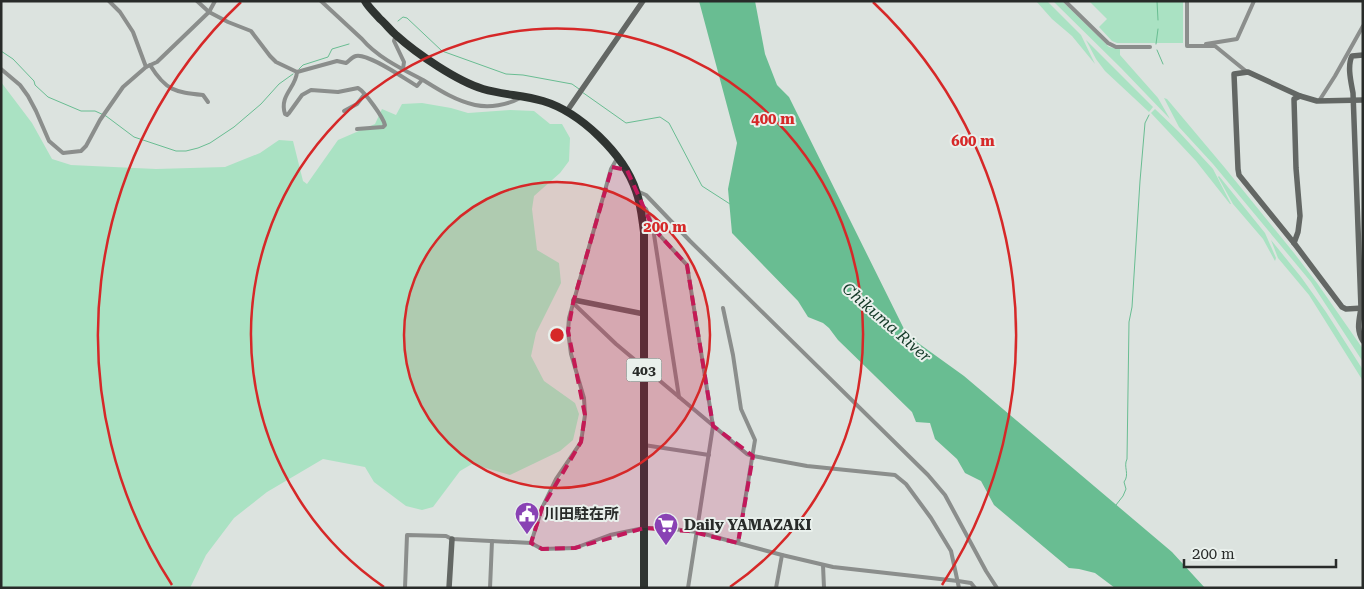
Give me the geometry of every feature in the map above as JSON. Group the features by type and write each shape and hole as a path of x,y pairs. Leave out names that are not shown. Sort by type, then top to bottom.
{"highway":[{"name":"403","path":"366,1 396,35 426,58 464,81 484,89 524,96 569,108 618,157 627,170 637,191 644,232 644,588"}],"street":[{"path":"109,1 120,12 148,66 158,78 169,88 180,92 203,95 208,102"},
{"path":"197,1 209,12 252,31 276,62 297,72 337,61 346,63 353,57 358,56 377,62 417,86 422,80"},
{"path":"1,69 20,85 28,96 49,141 63,153 81,151 123,87 148,66 157,62 209,12 215,1"},
{"path":"321,1 380,55 450,96 476,105 498,106 524,96"},
{"path":"569,108 643,1"},
{"path":"1065,1 1108,43 1116,47 1150,47"},
{"path":"1187,1 1186,46 1215,46 1247,72 1300,96 1320,101 1363,100"},
{"path":"1196,46 1237,38 1254,1"},
{"path":"1320,101 1363,26"},
{"path":"396,35 394,41 404,62 402,69"},
{"path":"1363,55 1352,56 1350,59 1362,308 1358,328 1363,341"},
{"path":"297,72 298,75 283,102 285,114 292,110 302,95 311,90 338,92 358,88 363,91 364,95 381,114 385,125 383,127 358,129"},
{"path":"1247,72 1234,74 1239,175 1294,242 1342,307 1346,310 1362,308"},
{"path":"344,111 356,104 364,95"},
{"path":"1294,242 1298,232 1300,216 1296,168 1294,99 1300,96"},
{"path":"531,543 542,508 552,487 581,442 585,415 584,398 571,354 568,331 569,318 612,167 618,157"},
{"path":"612,167 620,167 627,170"},
{"path":"637,191 646,194 690,241 928,475 945,496 997,588"},
{"path":"640,204 646,209 653,228 679,397"},
{"path":"653,228 687,265 713,426 688,588"},
{"path":"573,302 644,314"},
{"path":"573,302 644,368 713,426 738,444 747,454 807,466 895,475 906,484 931,518 951,551 959,588"},
{"path":"723,308 733,355 741,410 755,440 738,543"},
{"path":"643,445 709,455"},
{"path":"405,588 408,534 446,536 452,539 531,543 542,549 575,548 610,535 644,528 697,532 823,565 958,581 971,584 975,588"},
{"path":"449,588 452,539"},
{"path":"490,588 492,541"},
{"path":"776,588 782,555"},
{"path":"823,565 824,588"}],"highlighted area":[{"path":"612,167 627,170 653,228 687,265 713,426 753,456 738,543 689,531 644,528 575,548 542,549 531,543 542,508 581,442 585,415 568,331 573,303"}],"shaded area":[{"path":"1036,1 1047,1 1081,35 1095,64 1072,36 1052,19"},
{"path":"1053,1 1062,1 1109,47 1120,49 1120,55 1158,98 1170,119 1121,68"},
{"path":"1089,1 1183,1 1183,43 1117,43 1112,41 1099,27 1107,19"},
{"path":"1086,40 1153,107 1149,112 1105,71"},
{"path":"1,82 32,123 52,159 71,165 156,169 225,167 260,153 279,140 293,141 303,181 307,184 338,140 375,124 382,109 396,115 402,104 422,103 468,113 510,110 534,111 550,124 562,124 570,138 569,161 560,173 534,196 532,209 537,250 559,263 561,283 536,333 531,356 544,381 575,403 579,414 573,440 560,451 510,475 472,464 460,471 433,507 422,510 406,506 374,482 365,467 323,459 267,492 234,518 206,555 190,588 1,588"},
{"path":"1164,98 1167,99 1225,168 1317,283 1363,349 1363,362 1311,282 1213,164 1179,127"},
{"path":"1155,109 1213,169 1231,204 1196,161 1151,113"},
{"path":"1219,176 1265,233 1276,258 1275,261 1263,239 1233,204"},
{"path":"1271,240 1326,312 1363,370 1363,381 1309,295 1278,258"}],"water":[{"name":"Chikuma River","path":"699,1 755,1 765,54 777,85 789,97 907,335 964,376 1172,552 1205,588 1115,588 1095,573 1069,568 994,505 981,481 965,473 957,459 935,439 930,423 916,422 912,412 838,340 829,328 823,323 808,317 798,301 732,233 728,189 737,143"}],"waterway":[{"path":"1157,1 1158,20"},
{"path":"398,21 403,17 407,18 442,51 506,74 523,75 572,84 579,89"},
{"path":"1156,44 1158,29"},
{"path":"299,69 303,65 328,57 332,49 349,44"},
{"path":"1157,50 1163,64"},
{"path":"1,51 13,59 48,97 81,111 95,111 106,116 134,137 176,151 186,151 210,143 234,127 261,104 279,84 293,74"},
{"path":"582,92 626,123 660,117 669,123 702,186 730,204"},
{"path":"1116,505 1126,489 1124,482 1126,479 1127,459 1129,322 1132,307 1145,123 1149,115"}],"place":[{"name":"川田駐在所","path":"527,535"},
{"name":"Daily YAMAZAKI","path":"666,546"}]}
